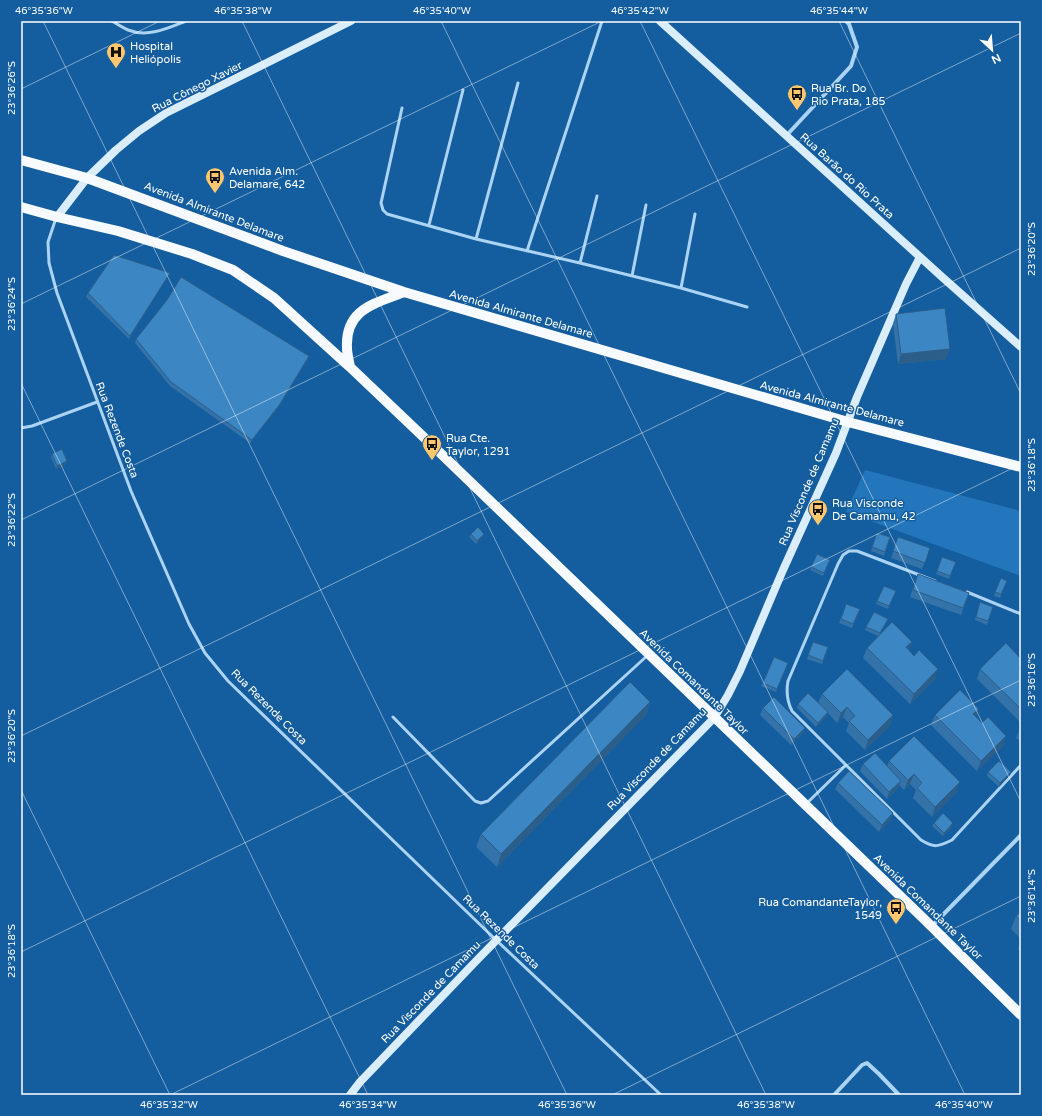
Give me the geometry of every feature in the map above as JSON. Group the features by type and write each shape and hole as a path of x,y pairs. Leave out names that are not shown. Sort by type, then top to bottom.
{"main road":[{"name":"Avenida Almirante Delamare","path":"21,160 87,178 283,251 404,292 848,422 1021,466"},
{"path":"21,207 126,233 192,254 233,270 274,298 350,367"},
{"path":"350,367 347,348 348,330 355,317 368,306 404,292"},
{"name":"Avenida Comandante Taylor","path":"350,367 806,805 1021,1016"}],"street":[{"name":"Rua Cônego Xavier","path":"57,217 87,178 116,150 139,131 166,113 351,21"},
{"name":"Rua Barão do Rio Prata","path":"660,21 1021,347"},
{"path":"786,136 851,66 857,47 849,24 846,21"},
{"name":"Rua Visconde de Camamu","path":"350,1095 360,1082 496,940 714,718 740,671 783,570 836,453 857,397 906,284 920,257"},
{"path":"931,927 1021,835"},
{"path":"834,1095 862,1066 867,1063 899,1095"}],"lane":[{"path":"112,21 128,30 139,33 156,32 186,21"},
{"path":"527,251 602,21"},
{"path":"476,239 518,83"},
{"path":"429,225 463,90"},
{"path":"402,108 381,203 383,210 387,214 476,239 681,288 747,307"},
{"path":"580,263 597,196"},
{"path":"632,276 646,205"},
{"path":"681,288 695,214"},
{"name":"Rua Rezende Costa","path":"57,217 48,242 49,263 57,293 131,491 190,624 205,653 228,681 496,940 661,1095"},
{"path":"21,428 32,426 97,402"},
{"path":"943,583 853,550 848,551 843,555 838,564 788,681 786,690 789,705 792,711 921,840 930,846 939,846 952,840 1021,765"},
{"path":"964,591 1021,614"},
{"path":"393,717 475,801 482,803 488,801 649,655"},
{"path":"806,805 846,765"}],"shaded area":[{"path":"865,470 1021,511 1021,576 846,512"}],"building":[{"path":"114,255 170,273 130,336 88,293"},
{"path":"181,277 309,356 280,404 252,440 171,382 136,339 167,300"},
{"path":"945,308 950,349 901,354 896,314"},
{"path":"62,449 67,461 57,466 52,454"},
{"path":"478,527 484,534 477,541 471,534"},
{"path":"877,533 890,537 885,552 872,547"},
{"path":"898,537 930,548 925,563 893,551"},
{"path":"817,554 830,560 824,573 811,567"},
{"path":"942,557 956,562 950,576 937,571"},
{"path":"918,574 969,593 963,608 913,590"},
{"path":"1001,578 1007,581 1001,594 995,592"},
{"path":"884,586 896,591 889,606 877,601"},
{"path":"980,602 993,607 988,621 976,617"},
{"path":"846,604 860,609 853,624 841,619"},
{"path":"874,612 888,619 880,633 866,627"},
{"path":"892,622 912,642 906,647 914,656 919,650 938,669 914,694 867,648"},
{"path":"813,642 828,647 823,661 808,655"},
{"path":"1006,643 1021,659 1021,666 1019,668 1021,671 1021,709 980,669"},
{"path":"774,657 788,663 777,689 763,683"},
{"path":"847,669 893,715 868,740 849,721 855,716 847,707 841,713 822,694"},
{"path":"630,682 650,702 501,854 481,834"},
{"path":"960,690 979,709 973,714 982,723 988,717 1006,736 981,761 935,715"},
{"path":"808,693 828,712 818,723 798,704"},
{"path":"774,697 805,728 794,739 763,708"},
{"path":"914,736 960,782 935,807 917,788 922,783 914,774 908,780 889,761"},
{"path":"875,753 901,781 889,792 863,764"},
{"path":"999,761 1011,772 1000,783 988,772"},
{"path":"849,771 893,813 882,825 838,783"},
{"path":"943,813 953,823 944,833 934,823"},
{"path":"1021,912 1021,921 1016,916"}],"place":[{"name":"Hospital Heliópolis","path":"116,69"},
{"name":"Rua Br. Do Rio Prata, 185","path":"797,111"},
{"name":"Avenida Alm. Delamare, 642","path":"215,194"},
{"name":"Rua Cte. Taylor, 1291","path":"432,461"},
{"name":"Rua Visconde De Camamu, 42","path":"818,526"},
{"name":"Rua ComandanteTaylor, 1549","path":"896,925"}]}
